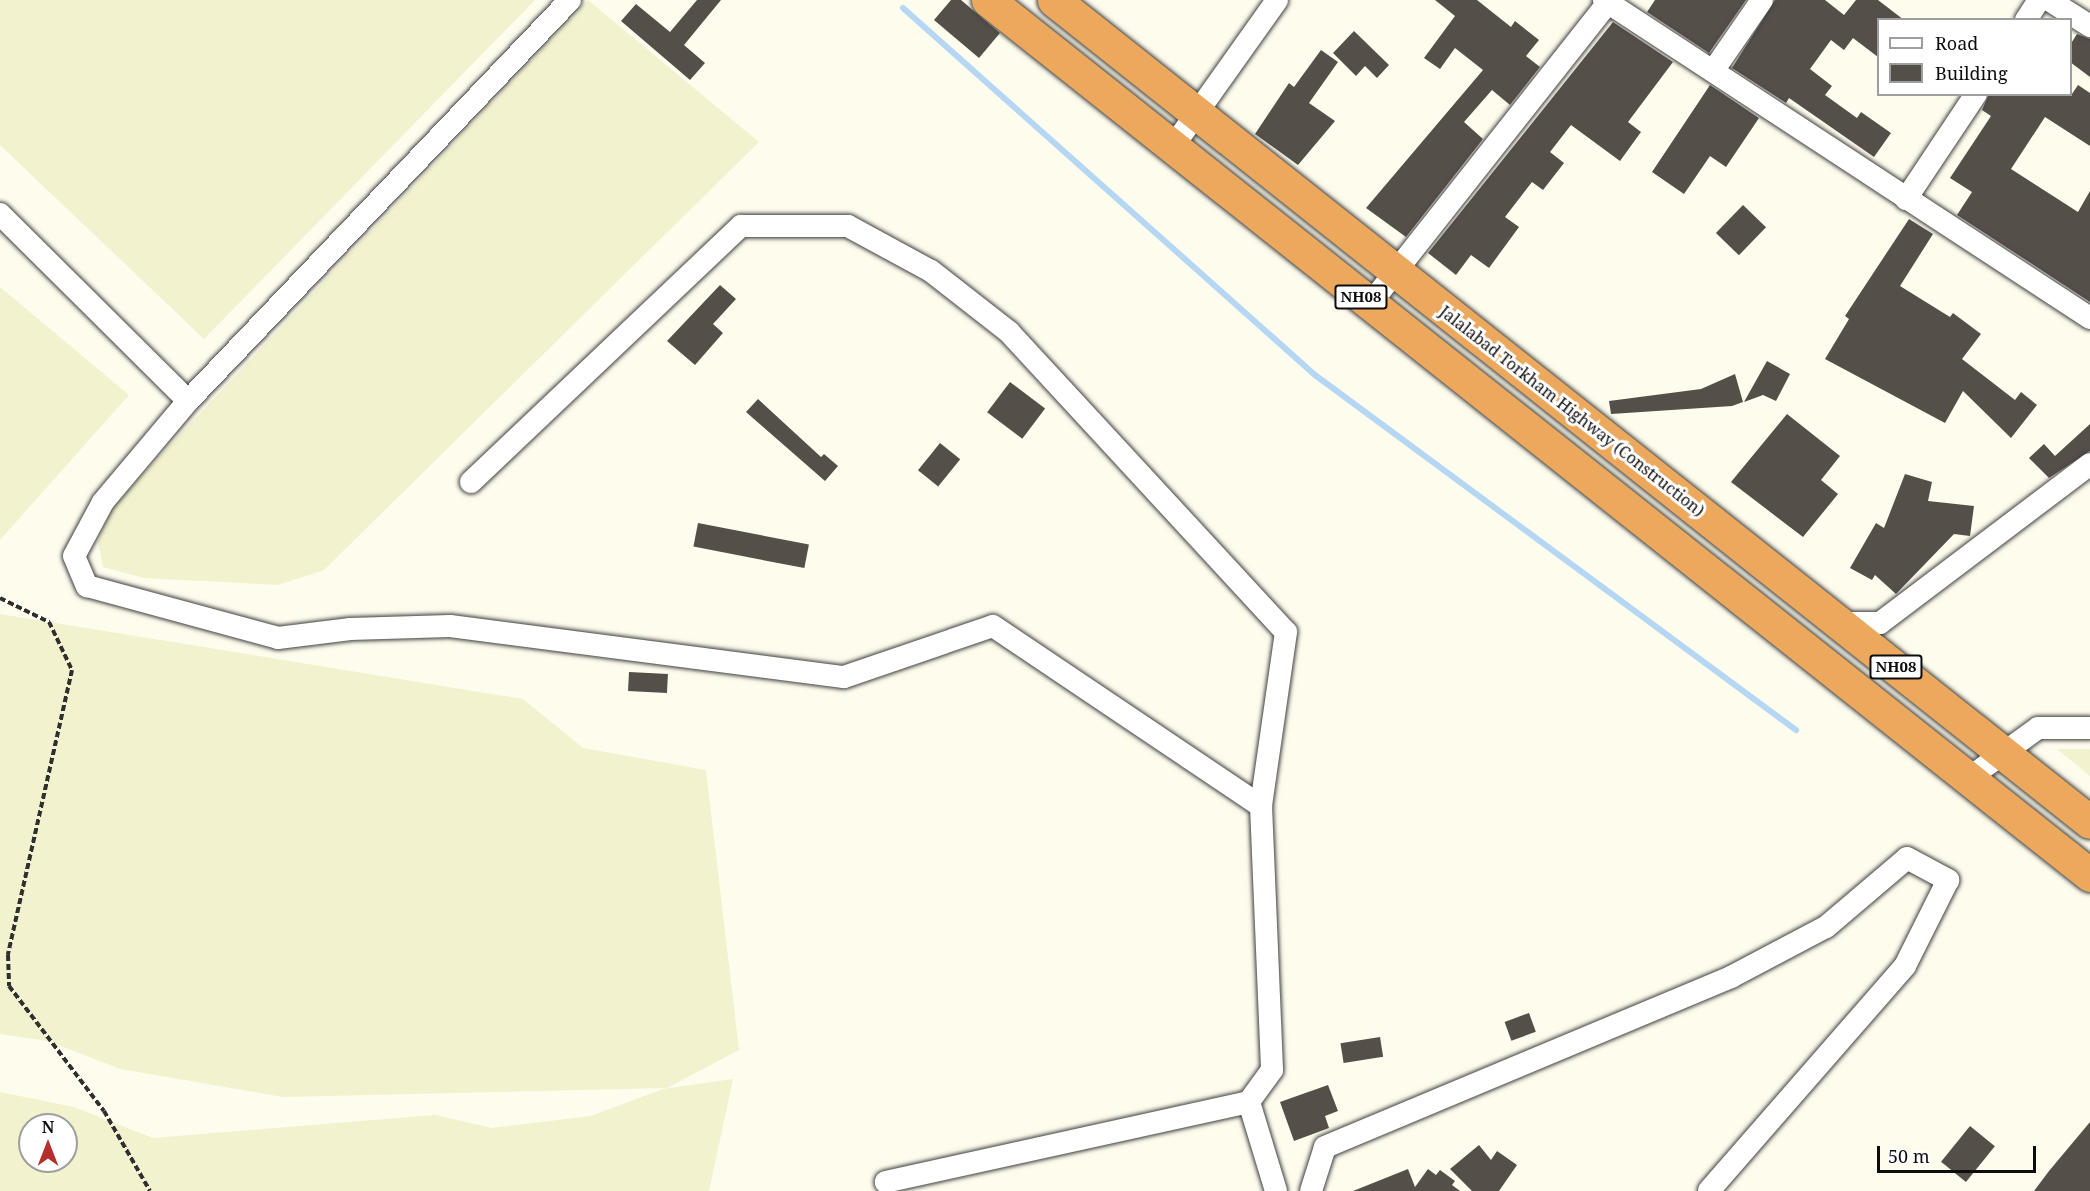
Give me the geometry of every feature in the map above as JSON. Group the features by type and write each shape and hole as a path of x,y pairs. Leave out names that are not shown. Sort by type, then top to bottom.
{"highway":[{"name":"NH08","path":"988,0 2090,875"},
{"name":"Jalalabad Torkham Highway (Construction)","path":"1054,0 2090,822"},
{"name":"NH08","path":"1701,513 1735,592"}],"street":[{"path":"570,0 188,401 103,502 74,556 87,586 278,638 350,629 450,626 844,677 993,626 1261,806"},
{"path":"1172,148 1277,0"},
{"path":"1713,71 1762,0"},
{"path":"2027,18 2039,0"},
{"path":"2049,0 2090,26"},
{"path":"1370,304 1394,270 1606,1 2090,318"},
{"path":"1906,199 1975,96"},
{"path":"0,214 188,401"},
{"path":"471,482 741,226 848,226 931,271 1009,332 1286,632 1261,806 1272,1070 1249,1102 886,1182"},
{"path":"1840,623 1880,623 2090,464"},
{"path":"1969,778 2038,728 2090,728"},
{"path":"1311,1191 1325,1148 1731,977 1826,927 1907,858 1948,880 1905,966 1709,1191"},
{"path":"1249,1102 1276,1191"}],"path":[{"path":"0,598 49,622 72,670 8,955 9,986 104,1111 150,1191"}],"green space":[{"path":"0,0 535,0 204,339 0,145"},
{"path":"588,0 759,142 324,570 278,585 144,578 103,567 98,542 113,506"},
{"path":"0,287 129,395 0,540"},
{"path":"0,614 523,699 583,748 706,770 739,1050 667,1088 283,1097 120,1069 48,1041 0,1034"},
{"path":"2057,749 2090,749 2090,776"},
{"path":"733,1079 709,1191 0,1191 0,1092 74,1107 153,1138 435,1115 492,1128 591,1116 663,1089"}],"building":[{"path":"697,0 721,0 684,45 705,63 690,80 621,21 636,4 670,32"},
{"path":"951,0 961,0 1000,33 979,58 934,20"},
{"path":"1435,0 1477,0 1511,27 1515,21 1539,40 1526,56 1540,67 1510,105 1492,90 1464,122 1483,139 1406,237 1366,208 1483,70 1455,48 1440,69 1424,58 1455,16"},
{"path":"1655,0 1746,0 1709,53 1647,12"},
{"path":"1775,0 1825,0 1844,15 1856,0 1878,0 1901,18 1877,18 1877,56 1853,38 1844,50 1831,40 1810,69 1832,86 1825,95 1857,118 1861,112 1891,133 1874,157 1789,98 1786,103 1732,68"},
{"path":"1613,22 1673,62 1628,122 1641,132 1620,161 1571,125 1550,152 1564,163 1543,190 1532,182 1505,217 1519,227 1489,268 1471,255 1456,275 1428,253"},
{"path":"1354,31 1389,65 1377,78 1365,66 1356,76 1333,53"},
{"path":"2077,34 2090,39 2090,77 2072,64 2072,42"},
{"path":"1321,50 1338,62 1309,103 1335,121 1298,165 1255,134 1289,83 1294,87"},
{"path":"1710,85 1759,118 1726,167 1710,156 1684,194 1652,172"},
{"path":"2078,85 2090,93 2090,146 2045,117 2011,169 2078,212 2090,191 2090,302 1957,215 1972,192 1950,178 1991,116 1982,110 1988,96 2072,96"},
{"path":"1743,205 1766,227 1739,255 1716,233"},
{"path":"1909,219 1933,234 1900,286 1950,317 1953,313 1981,334 1962,359 2015,400 2021,392 2037,405 2011,438 1963,391 1945,423 1825,359 1849,319 1845,316"},
{"path":"720,285 736,299 713,324 723,333 695,365 667,341"},
{"path":"1767,361 1790,374 1776,401 1763,395 1744,402"},
{"path":"1735,374 1743,402 1732,406 1611,414 1609,401 1701,389"},
{"path":"1010,382 1045,408 1022,439 987,412"},
{"path":"758,399 821,457 824,454 838,466 825,481 746,412"},
{"path":"1787,414 1840,456 1821,480 1838,494 1803,537 1731,482"},
{"path":"2090,424 2090,451 2049,478 2029,458 2044,444 2055,456"},
{"path":"940,443 960,459 938,487 918,470"},
{"path":"1905,474 1932,482 1928,501 1974,506 1970,536 1954,534 1896,594 1875,575 1872,580 1850,568 1876,523 1884,528"},
{"path":"698,523 809,545 804,568 693,547"},
{"path":"629,672 668,674 667,693 628,691"},
{"path":"1529,1013 1536,1032 1511,1041 1505,1022"},
{"path":"1380,1037 1383,1057 1344,1063 1340,1043"},
{"path":"1328,1085 1338,1111 1325,1116 1329,1128 1294,1141 1280,1102"},
{"path":"2090,1122 2090,1191 2034,1191 2049,1171"},
{"path":"1970,1126 1995,1146 1966,1182 1941,1162"},
{"path":"1479,1145 1491,1160 1497,1151 1517,1165 1499,1191 1472,1191 1450,1169"},
{"path":"1408,1169 1415,1187 1428,1169 1436,1175 1440,1170 1455,1181 1452,1185 1460,1191 1353,1191"}],"waterway":[{"path":"903,8 1315,375 1796,730"}]}
